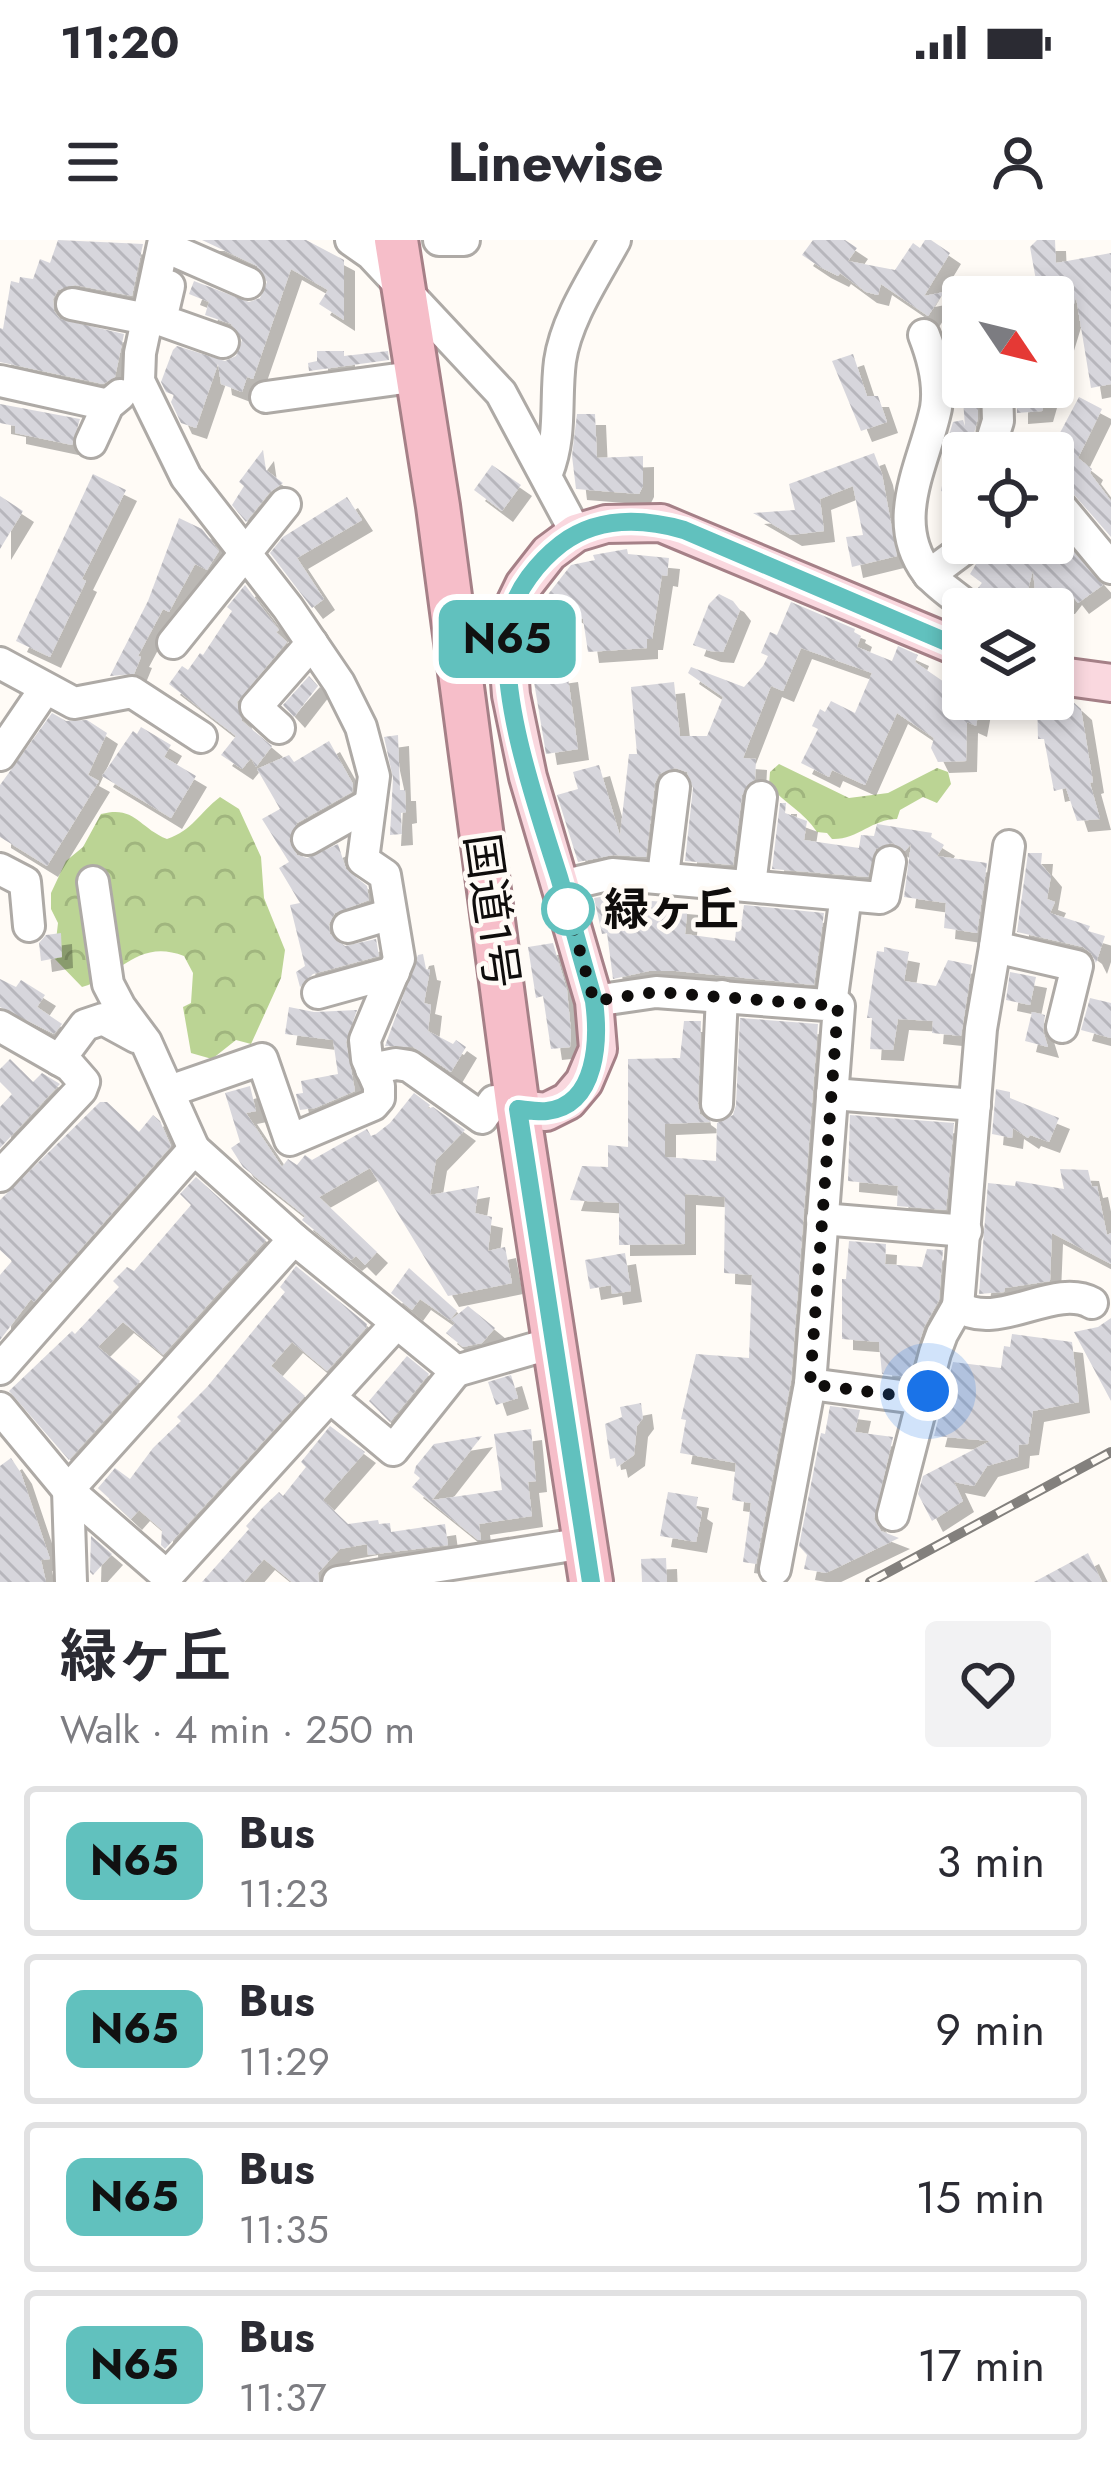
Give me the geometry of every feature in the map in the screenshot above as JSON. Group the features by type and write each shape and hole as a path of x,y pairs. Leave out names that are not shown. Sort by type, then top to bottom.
{"highway":[{"name":"国道1号","path":"396,240 419,376 518,1109 588,1562"}],"main road":[{"path":"518,1109 546,1112 560,1107 584,1082 598,1049 594,1001 528,777 511,695 510,614 524,585 549,553 576,533 606,524 634,522 684,530 942,640"},
{"path":"1074,678 1111,683"}],"street":[{"path":"351,240 371,254 501,393 576,533"},
{"path":"439,240 464,240"},
{"path":"547,473 557,449 560,361 566,335 615,240"},
{"path":"174,244 248,283"},
{"path":"170,1091 262,1059 290,1140 373,1105 379,1098 379,1085 365,1040 399,959 385,875 363,860 374,776 361,727 312,643 186,477 140,381 147,319 174,244"},
{"path":"174,244 161,320 224,342"},
{"path":"72,304 147,319"},
{"path":"924,335 933,358 936,406 909,512 917,556 945,588"},
{"path":"266,398 419,376"},
{"path":"0,381 108,405"},
{"path":"91,442 108,405 140,381"},
{"path":"173,643 285,504"},
{"path":"1074,523 1111,568"},
{"path":"929,575 944,564"},
{"path":"279,728 256,707 312,643"},
{"path":"0,663 74,703 132,692 201,737"},
{"path":"0,755 45,689"},
{"path":"663,876 674,787"},
{"path":"750,885 761,797"},
{"path":"308,839 370,804"},
{"path":"893,1515 941,1334 958,1306 981,1029 1009,846"},
{"path":"561,886 612,874 884,896 890,862"},
{"path":"0,869 25,882 29,926"},
{"path":"93,882 108,984 146,1042 194,1150 293,1239 456,1370"},
{"path":"831,1004 846,895"},
{"path":"349,926 391,914"},
{"path":"995,947 1077,965 1062,1027"},
{"path":"318,993 394,972"},
{"path":"594,1001 656,992 838,1006 810,1384 775,1569"},
{"path":"717,1104 722,996"},
{"path":"59,1060 85,1025 103,1019 146,1042"},
{"path":"0,1026 81,1076 81,1090 0,1176"},
{"path":"371,1069 409,1066 482,1118 494,1101 518,1109"},
{"path":"832,1094 975,1105"},
{"path":"0,1369 194,1150"},
{"path":"822,1219 966,1231"},
{"path":"70,1582 68,1490 293,1239"},
{"path":"958,1306 980,1317 1075,1298 1092,1304"},
{"path":"0,1408 68,1490 167,1576 396,1324"},
{"path":"331,1398 393,1450 456,1370 556,1342"},
{"path":"810,1384 924,1399"},
{"path":"338,1582 588,1562"}],"green space":[{"path":"779,764 849,798 888,793 937,768 948,772 951,784 937,803 923,797 900,810 897,819 832,839 817,832 769,785 770,772"},
{"path":"220,797 239,809 261,857 264,898 285,950 281,978 251,1044 236,1040 212,1059 191,1053 183,1007 191,1003 193,973 184,956 168,952 142,955 82,987 54,958 58,923 51,909 51,893 66,861 83,847 101,814 122,812 167,839"}],"building":[{"path":"58,240 143,244 132,296 75,285 58,290 53,299 60,319 124,334 115,377 103,384 0,362 0,328 11,281 33,279 40,259 50,263"},
{"path":"202,240 306,240 344,260 344,320 319,304 328,290 291,269 253,379 247,377 242,392 221,384 218,364 196,428 181,423 171,402 174,395 161,382 173,350 177,346 225,361 236,356 242,340 231,324 205,315 209,302 189,294 194,281 249,302 260,298 267,282 257,266"},
{"path":"813,240 845,240 857,248 848,261 895,270 913,243 920,248 931,240 950,253 924,296 942,292 928,316 881,284 878,295 866,292 802,255"},
{"path":"1037,240 1055,240 1056,263 1111,253 1111,384 1091,388 1076,297 1074,304 1074,276 1035,276 1030,247"},
{"path":"317,351 344,351 344,356 388,351 389,360 309,371 308,363 317,361"},
{"path":"853,354 867,396 878,396 887,422 861,431 832,361"},
{"path":"1079,397 1102,409 1078,458 1092,469 1090,473 1111,501 1111,537 1074,495 1074,432 1060,432"},
{"path":"0,404 80,419 72,445 15,433 15,426 0,423"},
{"path":"964,408 978,408 974,432 950,432 953,422 963,420 965,426"},
{"path":"1017,408 1043,408 1042,411 1017,413"},
{"path":"577,414 595,414 597,458 643,456 639,494 576,489 572,456"},
{"path":"263,450 266,470 283,483 246,522 232,505 244,486 239,482"},
{"path":"874,453 897,556 852,567 846,537 863,535 853,486 820,499 824,531 791,535 753,513 795,510 789,484"},
{"path":"492,465 521,485 502,511 474,490"},
{"path":"93,474 126,490 50,657 16,641"},
{"path":"0,496 23,511 0,549"},
{"path":"347,497 362,520 297,558 324,599 312,608 270,553 283,537"},
{"path":"179,518 202,529 219,551 207,570 195,564 169,612 163,609 138,656 134,674 110,676 148,601"},
{"path":"627,549 628,554 669,558 652,639 647,639 647,648 588,652 583,619 546,597 571,565"},
{"path":"1074,553 1103,585 1078,603 1074,588 1035,588 1033,570 1028,588 978,588 982,583 970,574 976,564 1074,564"},
{"path":"245,585 287,642 237,702 242,721 272,746 256,767 251,758 242,769 221,755 236,736 169,684 182,666 188,670 203,655 232,611 227,607"},
{"path":"719,594 740,610 723,652 693,645 709,604"},
{"path":"791,602 855,629 861,636 857,647 892,661 898,646 918,655 915,662 942,681 942,720 977,720 976,726 967,722 966,761 938,762 931,748 934,738 897,713 865,785 832,770 829,777 801,763 818,729 812,726 820,709 825,712 831,701 855,713 872,673 801,648 783,691 771,686 743,758 756,759 755,779 742,795 733,865 685,861 693,788 687,772 675,768 659,774 655,783 646,857 613,855 578,862 557,795 578,789 573,772 599,765 620,836 629,754 637,754 631,687 674,682 680,736 707,736 723,697 688,673 691,667 744,687 768,656 761,653 770,632 777,635"},
{"path":"567,671 578,749 546,754 533,676"},
{"path":"309,676 318,686 294,717 283,705"},
{"path":"1074,703 1081,709 1090,783 1100,819 1077,821 1066,788 1054,791 1044,739 1038,739 1038,720 1074,720"},
{"path":"52,713 66,721 87,720 107,733 88,775 99,781 47,866 0,837 0,785"},
{"path":"141,727 171,745 164,757 196,776 171,818 102,776 133,731 137,734"},
{"path":"398,735 400,790 405,790 406,812 401,813 402,834 390,835 393,778 384,737"},
{"path":"329,741 353,784 352,792 297,823 289,840 297,855 307,858 338,844 346,869 367,886 369,900 335,913 330,934 345,946 376,939 379,956 313,974 300,987 296,972 305,966 290,905 300,903 279,868 289,862 262,819 280,809 257,769 289,755 294,762"},
{"path":"780,803 786,803 785,813 807,821 804,840 859,848 861,835 874,836 877,824 932,833 944,845 937,856 987,863 977,933 944,928 946,903 904,897 911,844 905,851 892,843 876,849 868,877 772,869"},
{"path":"1028,853 1042,853 1041,864 1051,876 1047,899 1055,902 1050,913 1105,936 1096,963 1083,947 1017,932"},
{"path":"618,894 624,911 652,901 688,904 685,934 735,941 744,905 824,913 814,985 676,971 613,979 607,933 602,934 594,898"},
{"path":"61,933 62,957 41,961 39,943 46,935"},
{"path":"553,943 567,990 571,1032 570,1047 551,1049 543,996 536,998 528,947"},
{"path":"884,947 909,952 904,981 936,986 948,960 972,965 961,1036 932,1033 933,1021 898,1019 893,1050 870,1049 872,1018 867,1018 877,951 884,952"},
{"path":"423,954 430,970 424,1003 431,1005 428,1031 466,1047 451,1072 413,1047 385,1046 418,955"},
{"path":"1010,972 1036,977 1030,1005 1006,1000"},
{"path":"0,979 16,987 21,980 45,995 37,1007 62,1024 54,1034 0,1007"},
{"path":"1090,998 1111,1003 1111,1038 1081,1030"},
{"path":"289,1007 314,1012 357,1010 346,1042 355,1091 300,1110 296,1094 303,1093 301,1081 338,1074 333,1040 285,1034"},
{"path":"1032,1012 1045,1015 1048,1047 1025,1041"},
{"path":"740,1018 818,1024 791,1381 756,1564 743,1562 751,1503 732,1500 736,1463 680,1453 686,1420 681,1419 696,1354 749,1358 752,1275 724,1273 725,1197 685,1194 685,1244 619,1245 619,1203 570,1200 582,1166 608,1167 608,1145 628,1147 628,1059 680,1058 684,1021 701,1021 698,1104 700,1114 711,1122 665,1124 665,1157 716,1161 717,1123 733,1115 736,1105"},
{"path":"10,1059 33,1082 42,1073 60,1084 0,1148 0,1107 12,1094 0,1082 0,1069"},
{"path":"250,1086 256,1111 246,1113 282,1167 288,1159 297,1165 305,1155 312,1160 367,1129 371,1136 376,1134 414,1093 430,1105 427,1109 433,1107 465,1130 436,1160 430,1195 479,1186 475,1213 492,1217 488,1251 505,1247 512,1283 448,1296 370,1168 319,1197 377,1252 365,1265 356,1256 351,1260 243,1167 231,1148 240,1142 225,1093"},
{"path":"996,1089 1059,1118 1049,1142 1028,1138 1013,1128 1012,1138 992,1134"},
{"path":"100,1102 107,1102 139,1132 153,1115 171,1146 34,1302 31,1299 0,1340 0,1275 12,1261 0,1250 0,1200"},
{"path":"850,1115 954,1123 946,1210 897,1206 898,1186 848,1181"},
{"path":"1060,1169 1088,1170 1092,1187 1097,1186 1107,1235 1111,1233 1111,1264 1052,1233 1050,1281 979,1294 988,1183 1015,1186 1016,1181 1064,1189"},
{"path":"196,1177 266,1240 163,1355 123,1322 98,1347 140,1381 69,1460 9,1391 72,1331 75,1334 119,1287 113,1281 127,1267 134,1271 191,1205 180,1194"},
{"path":"849,1241 886,1244 885,1264 922,1267 927,1249 943,1250 939,1300 924,1327 909,1377 882,1374 879,1342 842,1339 842,1279 846,1279"},
{"path":"625,1253 631,1291 612,1294 611,1285 590,1289 585,1260"},
{"path":"296,1266 367,1324 366,1328 327,1371 292,1342 271,1366 305,1396 165,1549 162,1530 139,1510 131,1519 98,1488 115,1468 130,1479 285,1292 280,1287"},
{"path":"409,1268 457,1311 450,1320 420,1299 412,1310 391,1293"},
{"path":"468,1306 495,1328 482,1343 463,1347 446,1333 455,1323 451,1320"},
{"path":"1111,1318 1111,1401 1074,1332 1098,1327"},
{"path":"1012,1334 1072,1342 1079,1402 1033,1411 1028,1444 1019,1445 1018,1457 987,1466 974,1486 954,1482 963,1501 932,1521 918,1494 923,1476 990,1441 934,1436 953,1362 1001,1368 1004,1346 1010,1347"},
{"path":"407,1356 429,1374 390,1422 369,1401"},
{"path":"511,1375 518,1398 496,1405 488,1382"},
{"path":"641,1403 643,1418 637,1426 634,1455 617,1467 615,1458 610,1459 605,1424 622,1417 620,1407"},
{"path":"830,1406 860,1410 855,1432 893,1437 874,1519 881,1531 899,1538 826,1573 804,1569 807,1555 799,1546"},
{"path":"330,1426 365,1452 323,1500 348,1524 378,1520 379,1524 390,1523 391,1532 445,1524 448,1545 368,1555 367,1544 340,1549 318,1573 319,1582 292,1582 264,1559 244,1582 202,1582 263,1507 279,1492 283,1496 306,1467 301,1462"},
{"path":"531,1429 536,1481 528,1482 532,1516 479,1524 478,1540 412,1487 420,1478 414,1473 416,1466 434,1444 482,1436 432,1500 502,1490 494,1434"},
{"path":"11,1458 21,1473 50,1559 41,1560 46,1582 0,1582 0,1466"},
{"path":"668,1492 698,1497 696,1508 702,1512 696,1542 660,1536"},
{"path":"91,1536 112,1554 93,1575 90,1572"},
{"path":"1088,1553 1102,1582 1034,1582"},
{"path":"666,1558 667,1582 642,1582 641,1559"}],"railway":[{"path":"870,1582 1111,1452"}],"bus line":[{"name":"N65","path":"591,1582 518,1109 546,1112 568,1101 593,1067 598,1032 594,1001 528,777 511,695 510,614 524,585 549,553 576,533 634,522 684,530 942,640"}],"place":[{"name":"緑ヶ丘","path":"568,909"}],"route":[{"path":"568,909 594,1001 656,992 838,1006 810,1384 924,1399 928,1391"}]}
